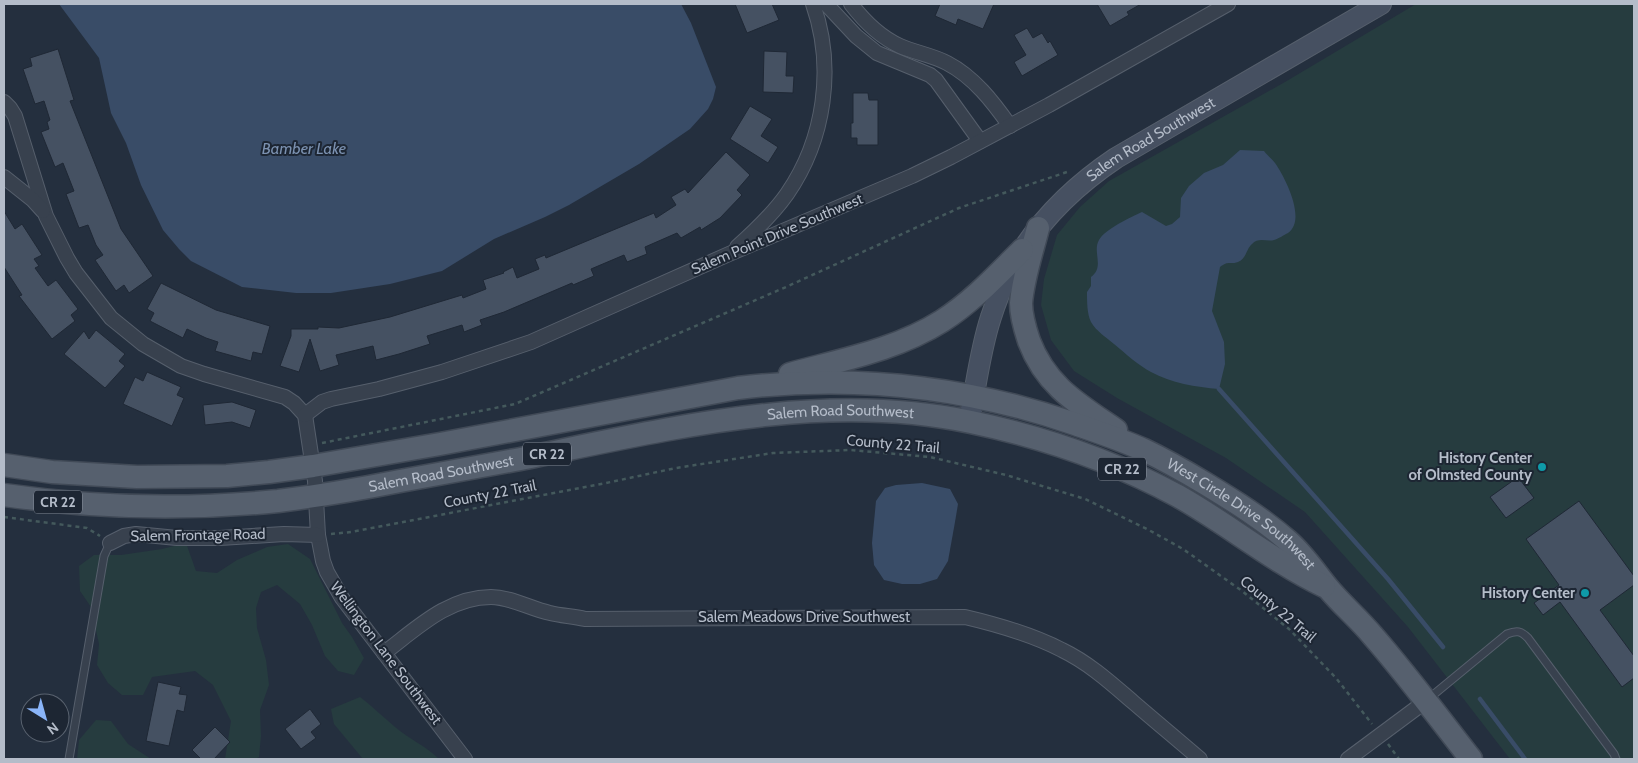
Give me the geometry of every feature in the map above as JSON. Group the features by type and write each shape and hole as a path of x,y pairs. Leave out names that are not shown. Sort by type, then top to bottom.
{"main road":[{"name":"Salem Road Southwest","path":"4,465 61,473 137,477 227,476 269,472 314,472 497,463 653,432 749,417 790,413 859,410 898,412 969,421 991,317 1001,290 1022,250 1052,210 1078,186 1116,158 1381,4"},
{"path":"1038,228 1021,304 1023,322 1036,357 1048,375 1069,397 1146,451"},
{"path":"738,388 876,351 923,332 960,308 1022,250"},
{"name":"Salem Road Southwest","path":"4,494 70,503 150,507 234,505 314,472 738,388 801,382 848,382 903,386 974,396"},
{"name":"West Circle Drive Southwest","path":"974,396 1044,413 1106,434 1146,451 1223,494 1277,532 1303,556 1328,588 1372,635 1471,759"},
{"name":"West Circle Drive Southwest","path":"969,421 1060,446 1135,475 1178,497 1236,532 1290,569 1328,588"}],"street":[{"path":"850,4 887,39 907,49 935,57 959,71 989,98 1010,126"},
{"name":"Salem Point Drive Southwest","path":"305,415 322,402 331,399 432,375 531,342 729,254 912,176 1010,126 1228,4"},
{"path":"818,7 877,53 901,64 922,70 930,75 936,80 980,141"},
{"path":"729,254 764,222 787,194 806,160 815,138 821,114 824,85 824,51 818,7"},
{"path":"4,102 15,116 46,216 76,273 99,304 126,331 155,352 181,366 285,397 294,402 305,415 314,472"},
{"path":"4,177 33,200 46,216"},
{"name":"Wellington Lane Southwest","path":"314,472 318,535 326,572 335,588 465,759"},
{"name":"Salem Frontage Road","path":"110,543 124,536 136,534 177,538 220,538 284,534 318,535"},
{"name":"Salem Meadows Drive Southwest","path":"384,653 438,612 475,598 492,597 550,613 585,619 965,617 1016,630 1071,655 1109,681 1200,759"},
{"path":"1348,759 1426,701"}],"lane":[{"path":"68,759 104,556 110,543"},
{"path":"1426,701 1507,634 1515,631 1522,633 1534,646 1616,759"}],"path":[{"path":"314,472 516,404 786,287 959,208 1073,170"},
{"name":"County 22 Trail","path":"318,535 351,532 676,468 773,453 850,450 930,456 1006,475 1085,499 1147,529 1182,549 1289,629 1336,678 1399,759"},
{"path":"4,517 87,528 110,543"}],"green space":[{"path":"1416,4 1634,4 1634,759 1510,759 1408,627 1305,512 1226,458 1117,398 1074,371 1051,340 1041,305 1044,279 1057,235 1080,207 1109,181 1285,82"},
{"path":"186,543 196,571 217,573 237,560 267,547 288,544 310,559 342,623 364,658 354,675 338,671 325,656 312,625 300,604 277,585 261,592 256,608 257,628 266,660 269,685 260,710 261,736 259,757 255,759 225,759 231,721 213,685 195,671 152,677 143,695 122,695 108,683 97,665 99,644 91,607 80,591 79,566 94,555 121,555 162,549"},
{"path":"360,697 400,731 439,759 363,759 334,724 331,709"},
{"path":"96,720 111,721 128,744 151,759 77,759 79,740"}],"water":[{"name":"Bamber Lake","path":"59,4 681,4 691,23 716,87 708,109 690,129 639,164 569,205 494,239 442,271 390,284 331,293 296,293 242,287 191,261 163,230 141,185 126,143 111,113 99,58"},
{"path":"1240,150 1264,151 1275,163 1289,188 1292,198 1295,209 1293,227 1288,233 1276,239 1254,242 1241,260 1220,267 1212,311 1224,342 1225,364 1219,389 1175,382 1141,366 1102,334 1091,322 1088,311 1087,292 1091,286 1091,277 1097,269 1097,245 1102,236 1107,232 1142,212 1166,226 1172,224 1180,217 1181,198 1189,186 1204,173 1223,165"},
{"path":"922,483 950,489 958,504 948,561 937,579 920,584 902,584 884,580 874,565 872,543 876,501 885,488"}],"building":[{"path":"735,4 772,4 779,20 747,33"},
{"path":"940,4 994,4 983,29 958,19 956,25 935,16"},
{"path":"1097,4 1141,4 1127,12 1129,15 1110,26"},
{"path":"1027,28 1033,38 1042,33 1048,43 1050,41 1058,55 1022,76 1014,62 1026,55 1014,35"},
{"path":"58,49 74,100 70,101 121,229 153,276 129,293 124,285 116,291 95,260 103,255 96,245 88,225 79,228 66,194 74,191 63,163 55,167 41,132 49,129 47,122 50,120 44,101 35,104 23,69 32,66 30,58"},
{"path":"764,51 787,52 786,76 794,76 793,93 763,92"},
{"path":"853,93 868,93 869,100 878,100 878,145 857,145 857,138 851,138"},
{"path":"750,106 772,119 761,136 778,147 768,163 730,139"},
{"path":"726,152 750,175 737,190 742,195 720,218 701,230 700,227 681,238 677,233 645,247 647,254 627,262 624,255 591,269 594,276 480,320 482,325 464,332 462,325 427,336 430,344 376,360 373,346 336,355 339,365 320,371 310,339 299,372 280,366 291,336 291,329 339,328 390,317 462,295 463,298 486,289 483,280 504,273 513,267 517,278 539,269 535,259 545,255 546,258 654,213 656,218 676,205 671,197 685,189 688,193"},
{"path":"4,211 15,229 22,224 42,255 34,259 39,266 35,268 48,286 56,280 78,309 71,315 75,321 52,339 19,296 22,295 4,267"},
{"path":"161,283 216,310 270,326 262,354 253,352 251,361 215,351 218,342 187,329 183,338 150,321 154,313 147,309"},
{"path":"96,330 125,354 119,361 125,366 105,388 64,354 84,331 89,339"},
{"path":"147,372 181,387 177,395 184,398 172,426 123,404 135,377 143,381"},
{"path":"232,402 256,410 250,428 232,422 205,425 203,405"},
{"path":"1518,477 1534,498 1506,518 1490,497"},
{"name":"History Center","path":"1579,501 1634,576 1634,585 1600,610 1634,656 1634,678 1622,687 1560,602 1543,615 1534,603 1559,585 1526,539"},
{"path":"158,682 181,687 179,694 187,695 184,712 177,710 169,746 146,741"},
{"path":"310,709 321,724 311,732 316,738 301,749 285,729"},
{"path":"215,727 230,742 214,759 201,759 192,750"}],"waterway":[{"path":"1219,389 1388,579 1443,647"},
{"path":"1480,699 1525,759"}],"place":[{"name":"History Center of Olmsted County","path":"1542,467"},
{"name":"History Center","path":"1585,593"}]}
